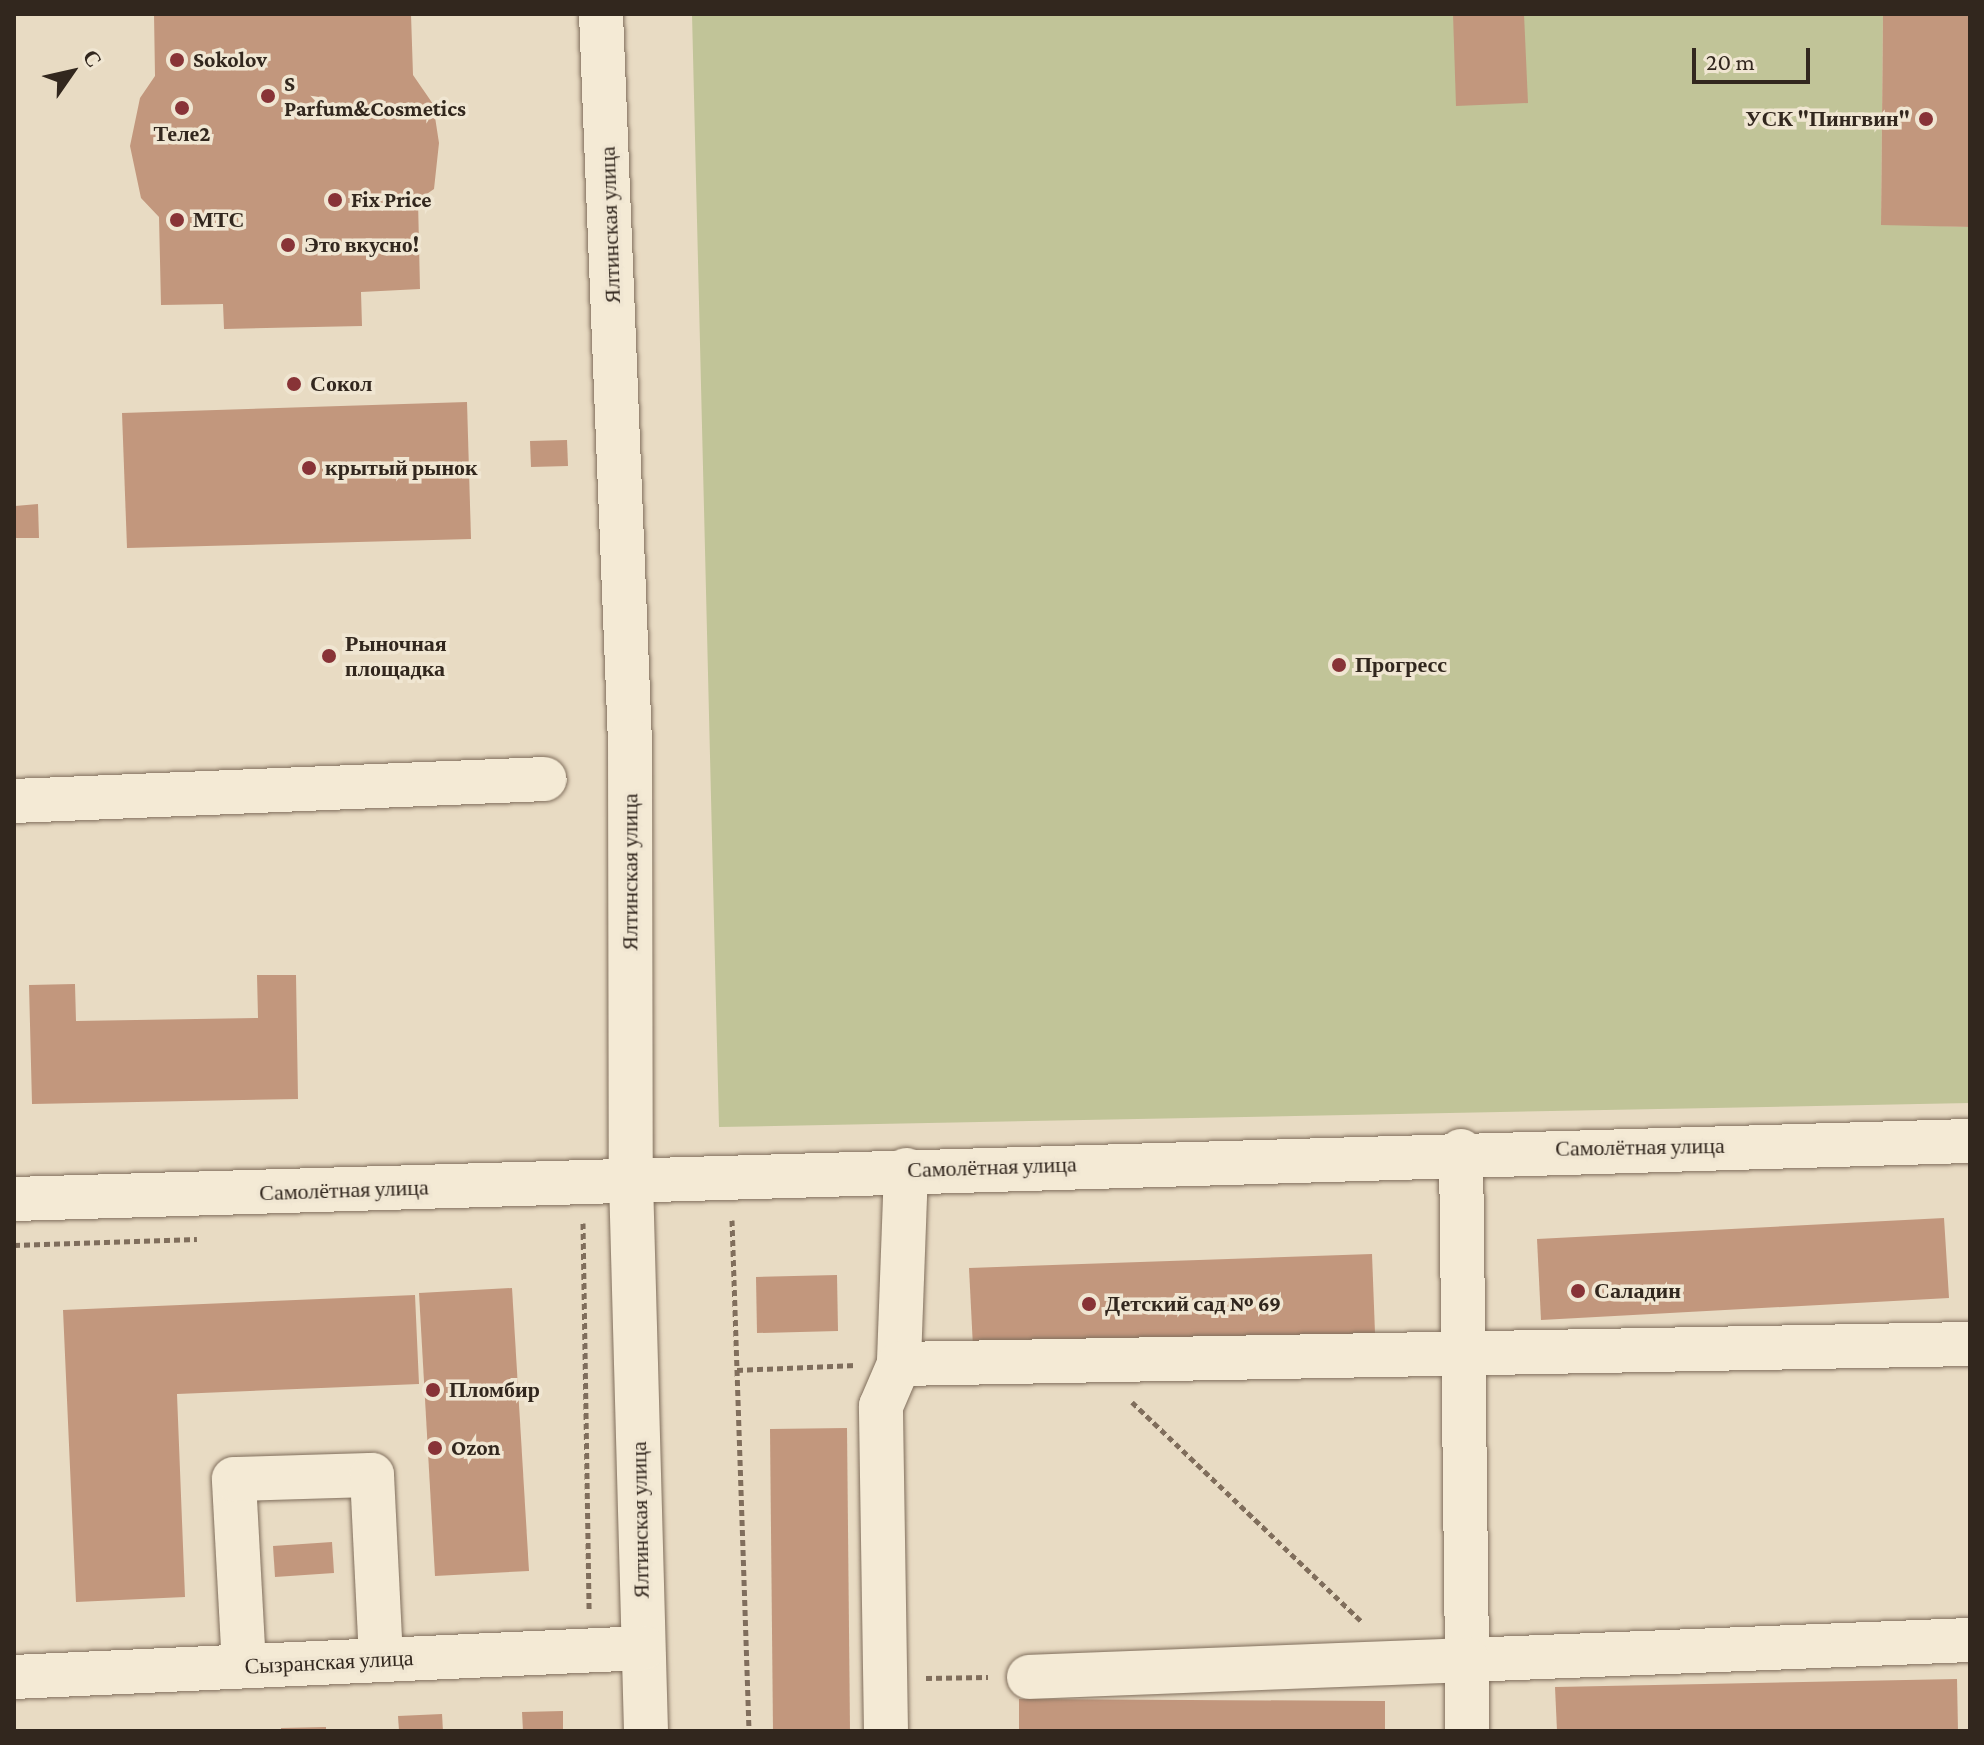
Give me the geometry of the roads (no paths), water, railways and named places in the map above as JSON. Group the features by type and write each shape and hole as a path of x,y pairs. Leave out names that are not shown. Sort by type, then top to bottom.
{"street":[{"name":"Ялтинская улица","path":"601,14 630,741 631,1180 646,1731"},
{"path":"14,801 545,779"},
{"name":"Самолётная улица","path":"14,1199 582,1183 1461,1151 1970,1141"},
{"path":"1461,1151 1467,1731"},
{"path":"886,1731 881,1406 899,1364 906,1170"},
{"path":"899,1364 1464,1351 1970,1344"},
{"path":"244,1666 234,1479 372,1475 381,1660"},
{"path":"1029,1677 1970,1640"},
{"name":"Сызранская улица","path":"14,1677 643,1648"}],"place":[{"name":"Sokolov","path":"177,60"},
{"name":"S Parfum&Cosmetics","path":"268,96"},
{"name":"Теле2","path":"182,108"},
{"name":"УСК \"Пингвин\"","path":"1926,119"},
{"name":"Fix Price","path":"335,200"},
{"name":"МТС","path":"177,220"},
{"name":"Это вкусно!","path":"288,245"},
{"name":"Сокол","path":"294,384"},
{"name":"крытый рынок","path":"309,468"},
{"name":"Рыночная площадка","path":"329,656"},
{"name":"Прогресс","path":"1339,665"},
{"name":"Саладин","path":"1578,1291"},
{"name":"Детский сад № 69","path":"1089,1304"},
{"name":"Пломбир","path":"433,1390"},
{"name":"Ozon","path":"435,1448"}]}
